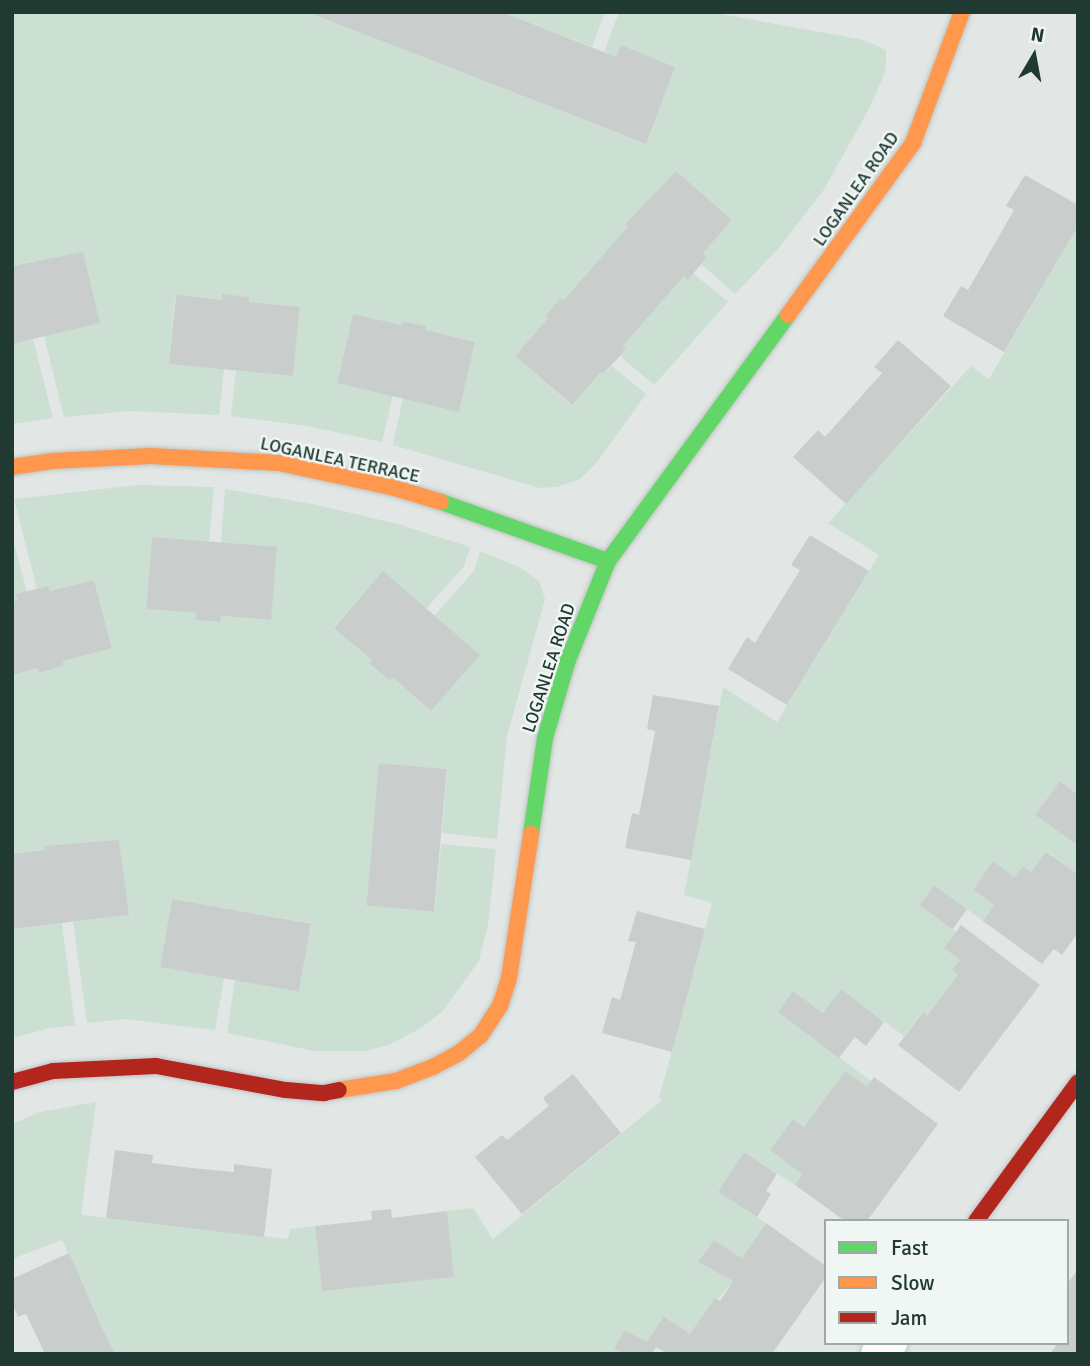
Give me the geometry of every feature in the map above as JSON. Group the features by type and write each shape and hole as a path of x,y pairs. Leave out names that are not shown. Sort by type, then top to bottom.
{"street":[{"name":"LOGANLEA ROAD","path":"12,1082 54,1071 109,1066 156,1066 286,1090 324,1093 396,1081 433,1067 459,1053 481,1035 500,1006 509,978 545,738 568,660 608,561 913,143 962,12"},
{"name":"LOGANLEA TERRACE","path":"12,467 52,461 151,456 279,463 391,487 460,508 608,561"},
{"path":"977,1219 1078,1082"}],"green space":[{"path":"12,12 307,12 645,144 675,67 621,46 616,57 604,52 619,12 710,12 864,40 886,50 886,62 884,75 869,109 823,191 778,249 735,294 701,264 703,253 732,220 676,171 625,224 628,226 564,300 561,298 546,315 548,318 515,356 571,405 601,372 604,374 612,366 646,394 595,465 580,479 557,487 540,488 393,445 403,398 459,411 475,342 426,330 426,326 404,321 402,325 353,314 337,383 393,395 382,442 307,426 231,416 236,371 293,376 300,307 249,302 249,297 222,295 222,300 175,296 169,364 224,369 219,415 130,411 64,417 44,336 34,261 12,266"},
{"path":"502,12 605,12 592,47"},
{"path":"1078,226 1078,795 1060,781 1035,815 1078,846 1078,874 1047,852 1031,872 1023,866 1014,877 993,862 973,890 994,905 983,921 934,885 919,905 956,932 944,948 960,960 958,975 927,1016 922,1012 904,1036 841,990 823,1013 793,992 778,1012 871,1081 867,1086 845,1071 804,1127 793,1119 802,1174 795,1185 744,1152 718,1192 766,1223 742,1258 714,1240 698,1262 733,1281 690,1334 665,1316 647,1342 625,1330 614,1348 624,1354 115,1354 62,1240 12,1259 12,1124 40,1112 96,1102 81,1215 288,1239 290,1229 315,1226 322,1290 454,1277 447,1211 473,1208 493,1239 662,1100 659,1098 712,903 684,895 723,687 777,722 879,555 828,523 971,366 989,379"},
{"path":"693,273 728,302 654,385 620,356 626,348 623,346 684,276 688,279"},
{"path":"33,339 53,418 12,424 12,344"},
{"path":"138,485 214,487 209,542 152,538 146,609 197,613 197,620 220,622 221,616 271,620 221,543 225,489 313,504 398,524 470,547 464,566 426,609 383,572 334,627 372,660 369,663 390,681 393,678 431,711 479,655 434,616 474,571 480,551 521,568 539,581 545,599 507,736 497,839 442,833 447,769 380,763 435,911 441,844 496,849 488,925 479,961 442,1012 421,1028 389,1045 366,1051 314,1051 227,1033 235,980 299,990 311,923 172,899 160,967 224,978 215,1030 126,1019 87,1023 73,922 128,915 119,841 45,846 44,850 12,854 12,675 38,668 39,673 64,666 63,661 112,647 94,580 50,591 37,589 14,499"},
{"path":"12,535 27,592 17,594 18,600 12,602"},
{"path":"62,923 75,1025 50,1028 12,1038 12,929"}],"building":[{"path":"307,12 502,12 616,57 621,45 675,67 646,144"},
{"path":"676,171 732,220 703,253 707,257 688,280 684,276 623,346 626,348 620,356 603,374 601,372 572,405 515,356 548,318 545,316 561,298 564,300 628,226 625,224"},
{"path":"1025,175 1078,205 1078,226 1004,352 943,316 961,286 968,290 1014,210 1006,206"},
{"path":"83,252 100,323 12,344 12,266"},
{"path":"222,294 249,297 249,302 300,307 293,376 169,364 176,295 222,300"},
{"path":"353,314 402,325 403,321 426,326 426,330 475,342 459,412 337,383"},
{"path":"898,340 951,386 846,504 793,457 818,430 825,437 882,373 874,367"},
{"path":"810,535 869,571 787,705 728,669 747,637 755,643 800,570 791,565"},
{"path":"152,537 277,547 271,620 221,616 220,622 196,620 197,613 146,609"},
{"path":"383,571 480,655 431,711 393,678 390,681 369,663 372,660 334,628"},
{"path":"94,580 112,648 63,661 64,666 39,673 38,668 12,675 12,602 18,600 16,594 48,586 50,591"},
{"path":"653,695 719,706 691,860 625,848 632,813 639,815 654,737 655,731 647,729"},
{"path":"379,763 447,769 434,911 367,905"},
{"path":"1060,781 1078,795 1078,846 1035,815"},
{"path":"119,840 129,915 12,929 12,854 44,850 44,846"},
{"path":"1046,852 1078,874 1078,933 1062,955 1054,949 1042,964 983,921 994,905 973,890 993,861 1014,877 1023,866 1031,872"},
{"path":"934,885 967,909 952,929 919,905"},
{"path":"172,899 311,923 299,991 160,967"},
{"path":"637,911 705,929 672,1052 602,1033 612,997 620,1000 636,942 628,941"},
{"path":"961,925 1040,985 959,1092 898,1045 923,1012 927,1016 958,975 952,970 960,960 944,948"},
{"path":"841,989 884,1022 866,1046 855,1037 839,1058 778,1012 793,991 823,1013"},
{"path":"845,1071 867,1086 874,1077 938,1124 868,1219 842,1219 795,1185 802,1174 770,1150 793,1119 804,1127"},
{"path":"573,1074 621,1133 522,1214 475,1157 502,1135 507,1140 549,1106 543,1098"},
{"path":"115,1150 153,1155 152,1163 192,1168 234,1172 234,1164 272,1169 264,1237 106,1218"},
{"path":"744,1152 777,1174 766,1191 771,1194 757,1217 718,1192"},
{"path":"391,1209 392,1218 447,1211 454,1277 322,1291 315,1226 372,1220 371,1211"},
{"path":"766,1223 824,1265 824,1280 772,1354 668,1354 656,1347 652,1354 624,1354 614,1348 625,1330 647,1342 664,1316 690,1334 715,1298 720,1301 733,1281 698,1262 714,1240 742,1258"},
{"path":"69,1253 115,1354 45,1354 26,1314 18,1317 12,1303 12,1279"},
{"path":"1078,1269 1078,1354 1050,1354 1057,1345 1069,1345 1069,1281"}],"traffic: fast":[{"path":"531,834 545,738 568,660 608,561 788,315"},
{"path":"441,502 608,561"}],"traffic: slow":[{"path":"788,315 913,143 962,12"},
{"path":"12,467 52,461 151,456 279,463 391,487 441,502"},
{"path":"339,1090 396,1081 433,1067 459,1053 481,1035 500,1006 509,978 531,834"}],"traffic: jam":[{"path":"12,1082 53,1071 156,1066 286,1090 324,1093 339,1090"},
{"path":"977,1219 1078,1082"}]}
